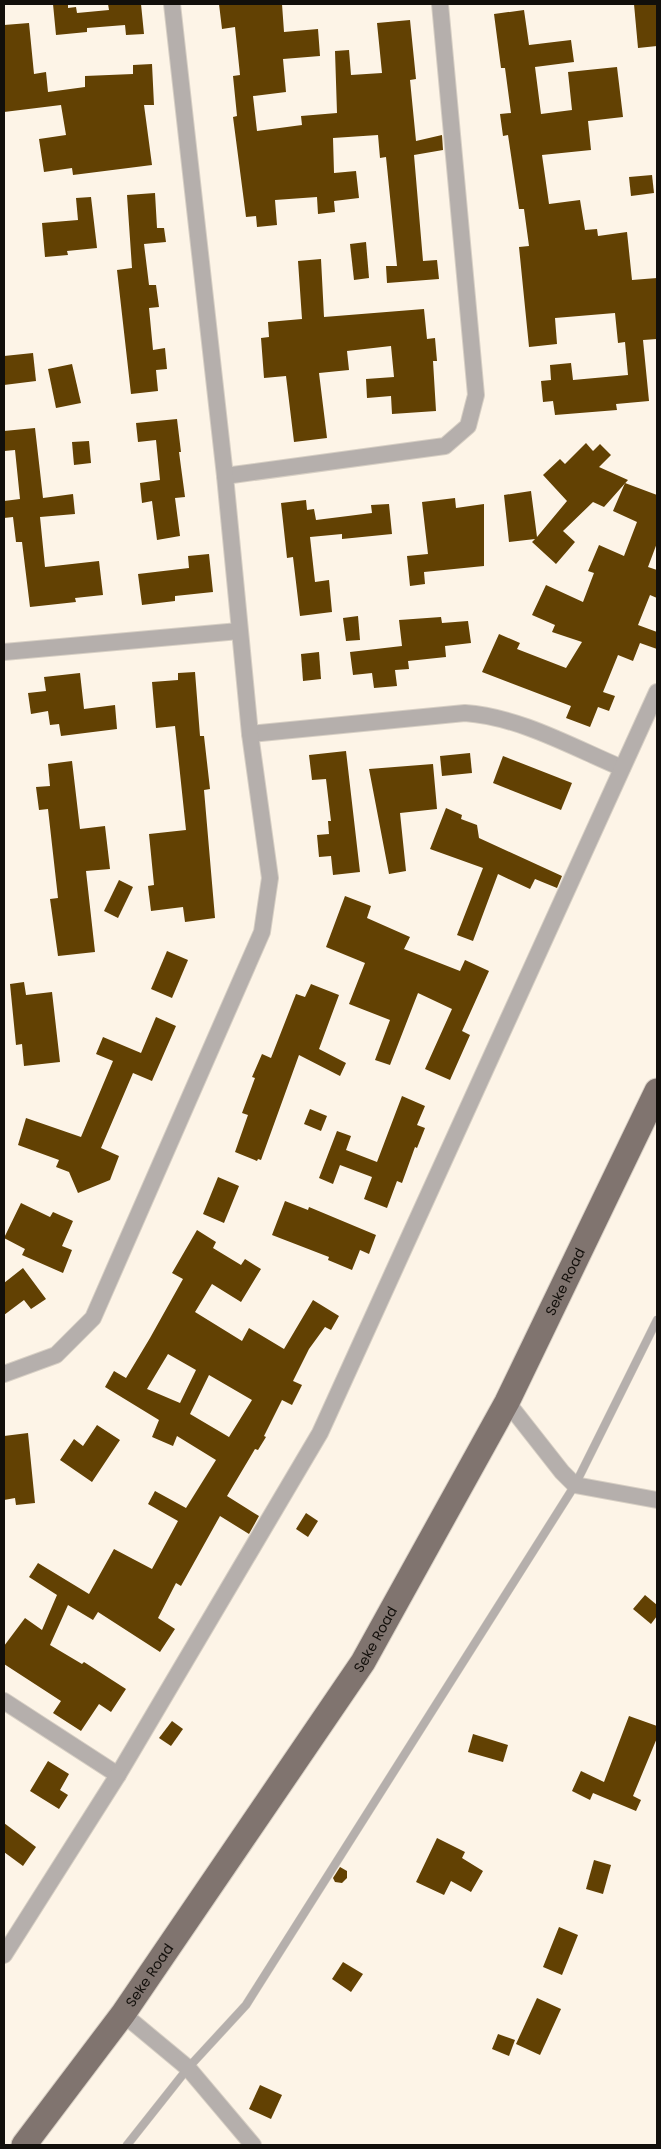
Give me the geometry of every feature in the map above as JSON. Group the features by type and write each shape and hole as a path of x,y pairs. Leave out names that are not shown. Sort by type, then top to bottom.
{"main road":[{"name":"Seke Road","path":"24,2145 123,2014 363,1662 507,1402 657,1091"}],"street":[{"path":"4,1374 56,1355 94,1318 262,932 270,878 250,734 225,476 172,4"},
{"path":"225,476 445,446 468,426 476,395 440,4"},
{"path":"4,652 239,630"},
{"path":"4,1955 118,1775 320,1433 657,692"},
{"path":"250,734 465,712 486,714 509,720 622,768"},
{"path":"507,1402 562,1472 576,1486 657,1500"},
{"path":"4,1701 118,1775"},
{"path":"123,2014 188,2068 253,2145"}],"lane":[{"path":"127,2145 188,2068 246,2005 576,1486 657,1320"}],"building":[{"path":"53,4 68,4 68,8 76,7 77,13 109,10 108,4 141,4 144,34 126,35 125,25 87,28 87,32 56,35"},
{"path":"219,4 282,4 284,32 318,29 320,56 283,59 286,92 253,96 257,131 302,125 301,116 337,113 335,51 349,50 351,75 382,73 377,23 410,20 416,79 410,80 416,141 442,135 443,150 414,155 423,261 437,260 439,279 387,283 386,266 397,266 386,157 380,158 378,135 333,138 334,173 356,171 359,198 334,201 335,212 318,214 317,197 275,200 277,225 257,227 256,216 246,217 233,117 237,116 233,76 240,75 235,27 222,29"},
{"path":"634,4 657,4 657,46 638,48"},
{"path":"524,10 529,45 571,40 574,62 535,67 541,114 572,110 568,72 617,67 623,117 588,121 591,150 542,155 549,204 580,200 585,230 597,229 598,236 627,232 632,280 657,278 657,339 643,340 649,401 616,404 617,410 555,415 553,401 543,402 541,381 551,380 550,365 571,363 573,380 628,375 625,342 618,343 615,313 555,318 557,344 529,347 519,247 529,246 524,209 519,209 508,135 503,136 500,114 511,113 505,68 501,68 494,14"},
{"path":"29,23 34,74 46,72 48,92 85,87 85,76 133,74 133,65 152,64 154,105 144,105 152,165 73,175 72,168 44,172 39,139 66,135 61,105 4,112 4,25"},
{"path":"652,175 654,193 631,196 629,177"},
{"path":"155,193 157,228 164,228 166,242 144,244 149,285 156,285 159,307 149,308 153,350 165,348 167,369 156,370 158,391 131,394 117,270 132,268 127,195"},
{"path":"91,197 97,248 67,251 68,255 45,257 42,223 78,220 76,198"},
{"path":"366,242 369,278 354,280 350,244"},
{"path":"321,259 324,317 424,309 427,339 435,338 437,361 433,361 436,411 392,414 391,396 367,398 366,379 394,377 391,346 347,351 349,370 319,373 327,438 294,442 286,376 264,378 261,338 269,337 268,322 302,319 298,261"},
{"path":"33,353 36,381 4,385 4,356"},
{"path":"72,364 81,403 56,408 48,369"},
{"path":"177,419 185,497 175,498 180,536 157,540 152,501 142,503 140,483 160,480 156,440 138,442 136,423"},
{"path":"35,428 43,498 73,494 75,514 40,517 45,567 99,561 103,595 75,598 76,602 30,607 22,542 16,542 13,517 4,518 4,501 20,499 15,450 4,451 4,431"},
{"path":"89,441 91,463 74,465 72,442"},
{"path":"586,443 593,451 600,444 611,455 599,467 628,480 604,507 593,502 563,531 575,542 556,564 532,542 535,539 509,542 504,495 531,491 537,537 567,501 543,475 560,459 565,464"},
{"path":"625,483 657,495 657,543 648,567 657,570 657,598 650,595 638,625 657,632 657,649 640,643 633,661 618,655 603,692 615,696 609,711 598,707 590,727 566,718 571,706 482,672 499,634 520,643 517,649 566,668 582,642 552,632 555,625 532,615 546,585 583,602 594,573 588,571 599,545 624,556 637,522 613,511"},
{"path":"455,498 456,508 484,504 484,566 424,572 425,584 410,586 407,556 428,554 422,502"},
{"path":"306,500 307,510 314,509 316,520 372,513 371,505 389,504 392,534 342,539 342,534 310,537 315,582 329,580 332,612 300,616 293,557 287,558 281,503"},
{"path":"209,554 213,592 175,596 175,601 142,605 138,574 189,568 188,556"},
{"path":"358,616 360,640 346,641 343,618"},
{"path":"441,617 442,623 468,621 471,643 445,646 446,657 408,661 409,669 395,670 397,686 374,688 372,673 353,675 350,652 402,646 399,620"},
{"path":"319,652 321,679 303,681 301,654"},
{"path":"195,672 200,736 204,736 210,789 204,790 215,918 185,922 183,907 151,911 148,886 154,885 149,834 186,830 175,726 156,728 152,682 178,680 178,673"},
{"path":"80,673 84,709 115,705 117,729 61,736 59,724 50,725 48,711 31,714 28,693 46,691 44,677"},
{"path":"346,751 360,872 333,875 331,856 319,857 317,835 329,834 328,821 331,821 326,779 312,780 309,755"},
{"path":"470,753 472,773 442,776 440,756"},
{"path":"503,756 572,783 561,810 493,783"},
{"path":"72,761 80,829 105,826 110,869 86,871 95,952 58,956 50,899 58,898 48,809 39,810 36,787 50,786 48,764"},
{"path":"433,764 437,809 400,813 406,871 389,874 369,769"},
{"path":"446,808 462,815 461,819 477,825 479,838 562,876 557,888 535,879 530,889 498,874 473,941 457,935 483,868 430,849"},
{"path":"119,880 133,887 118,918 104,911"},
{"path":"345,896 371,906 367,918 410,937 404,949 460,971 465,960 489,971 462,1031 470,1035 450,1080 425,1069 452,1009 418,993 390,1065 375,1060 390,1020 349,1004 365,963 326,947"},
{"path":"167,951 188,960 172,998 151,989"},
{"path":"24,982 26,995 52,992 60,1062 24,1066 22,1044 16,1045 10,984"},
{"path":"311,984 339,995 319,1049 346,1063 340,1076 299,1055 261,1160 258,1159 257,1161 235,1152 248,1115 242,1113 255,1078 252,1077 262,1054 271,1058 296,994 305,997"},
{"path":"156,1017 176,1026 152,1081 133,1073 101,1148 119,1156 110,1180 78,1193 69,1172 56,1167 59,1160 18,1145 26,1118 81,1137 113,1061 96,1054 103,1037 141,1053"},
{"path":"402,1096 425,1106 417,1125 425,1128 417,1148 415,1147 402,1183 397,1181 387,1208 364,1199 372,1177 340,1165 333,1184 319,1178 337,1131 351,1136 346,1150 377,1162"},
{"path":"310,1109 327,1116 321,1131 304,1124"},
{"path":"218,1177 239,1186 224,1223 203,1214"},
{"path":"285,1201 308,1210 309,1207 376,1235 369,1254 360,1250 352,1270 328,1260 329,1257 272,1235"},
{"path":"21,1203 50,1217 53,1212 73,1221 62,1246 72,1250 63,1273 22,1255 25,1249 4,1238"},
{"path":"197,1230 216,1242 213,1248 241,1265 245,1259 261,1269 241,1302 212,1284 195,1312 242,1341 249,1328 284,1349 313,1300 339,1316 331,1330 325,1327 309,1349 293,1381 302,1385 292,1405 282,1400 264,1436 266,1437 258,1450 255,1449 227,1496 259,1516 249,1534 220,1516 181,1586 176,1583 158,1618 175,1629 160,1652 98,1612 93,1620 68,1605 50,1645 82,1664 84,1662 126,1689 111,1712 99,1704 81,1731 53,1713 61,1701 4,1664 4,1646 25,1618 42,1630 57,1595 29,1577 38,1563 89,1594 114,1549 152,1569 178,1521 148,1504 155,1491 186,1508 216,1460 177,1436 173,1446 152,1437 159,1420 105,1387 114,1371 126,1378 150,1338 183,1279 172,1273","holes":["168,1354 196,1370 180,1403 147,1389","209,1375 252,1400 229,1437 190,1414"]},
{"path":"23,1268 46,1299 31,1309 24,1300 4,1315 4,1283"},
{"path":"97,1425 120,1440 92,1482 60,1460 74,1439 83,1446"},
{"path":"28,1433 35,1503 16,1505 15,1498 4,1500 4,1436"},
{"path":"306,1513 318,1521 308,1537 296,1529"},
{"path":"645,1595 657,1605 657,1616 651,1624 633,1609"},
{"path":"629,1716 657,1726 657,1738 633,1796 641,1800 636,1811 593,1793 590,1800 572,1791 581,1771 604,1782"},
{"path":"172,1721 183,1729 171,1746 159,1738"},
{"path":"473,1734 508,1745 503,1762 468,1752"},
{"path":"48,1761 69,1774 60,1790 68,1795 59,1809 30,1791"},
{"path":"4,1823 36,1847 23,1866 4,1852"},
{"path":"437,1838 465,1852 462,1858 483,1871 471,1892 451,1881 444,1895 416,1882"},
{"path":"594,1860 611,1865 603,1894 586,1889"},
{"path":"340,1867 347,1871 347,1878 342,1883 335,1882 333,1878"},
{"path":"559,1927 578,1935 562,1975 543,1967"},
{"path":"343,1962 363,1974 351,1992 332,1979"},
{"path":"537,1998 561,2009 540,2055 516,2044"},
{"path":"498,2034 515,2040 509,2056 492,2049"},
{"path":"260,2085 282,2095 271,2119 249,2109"}]}
